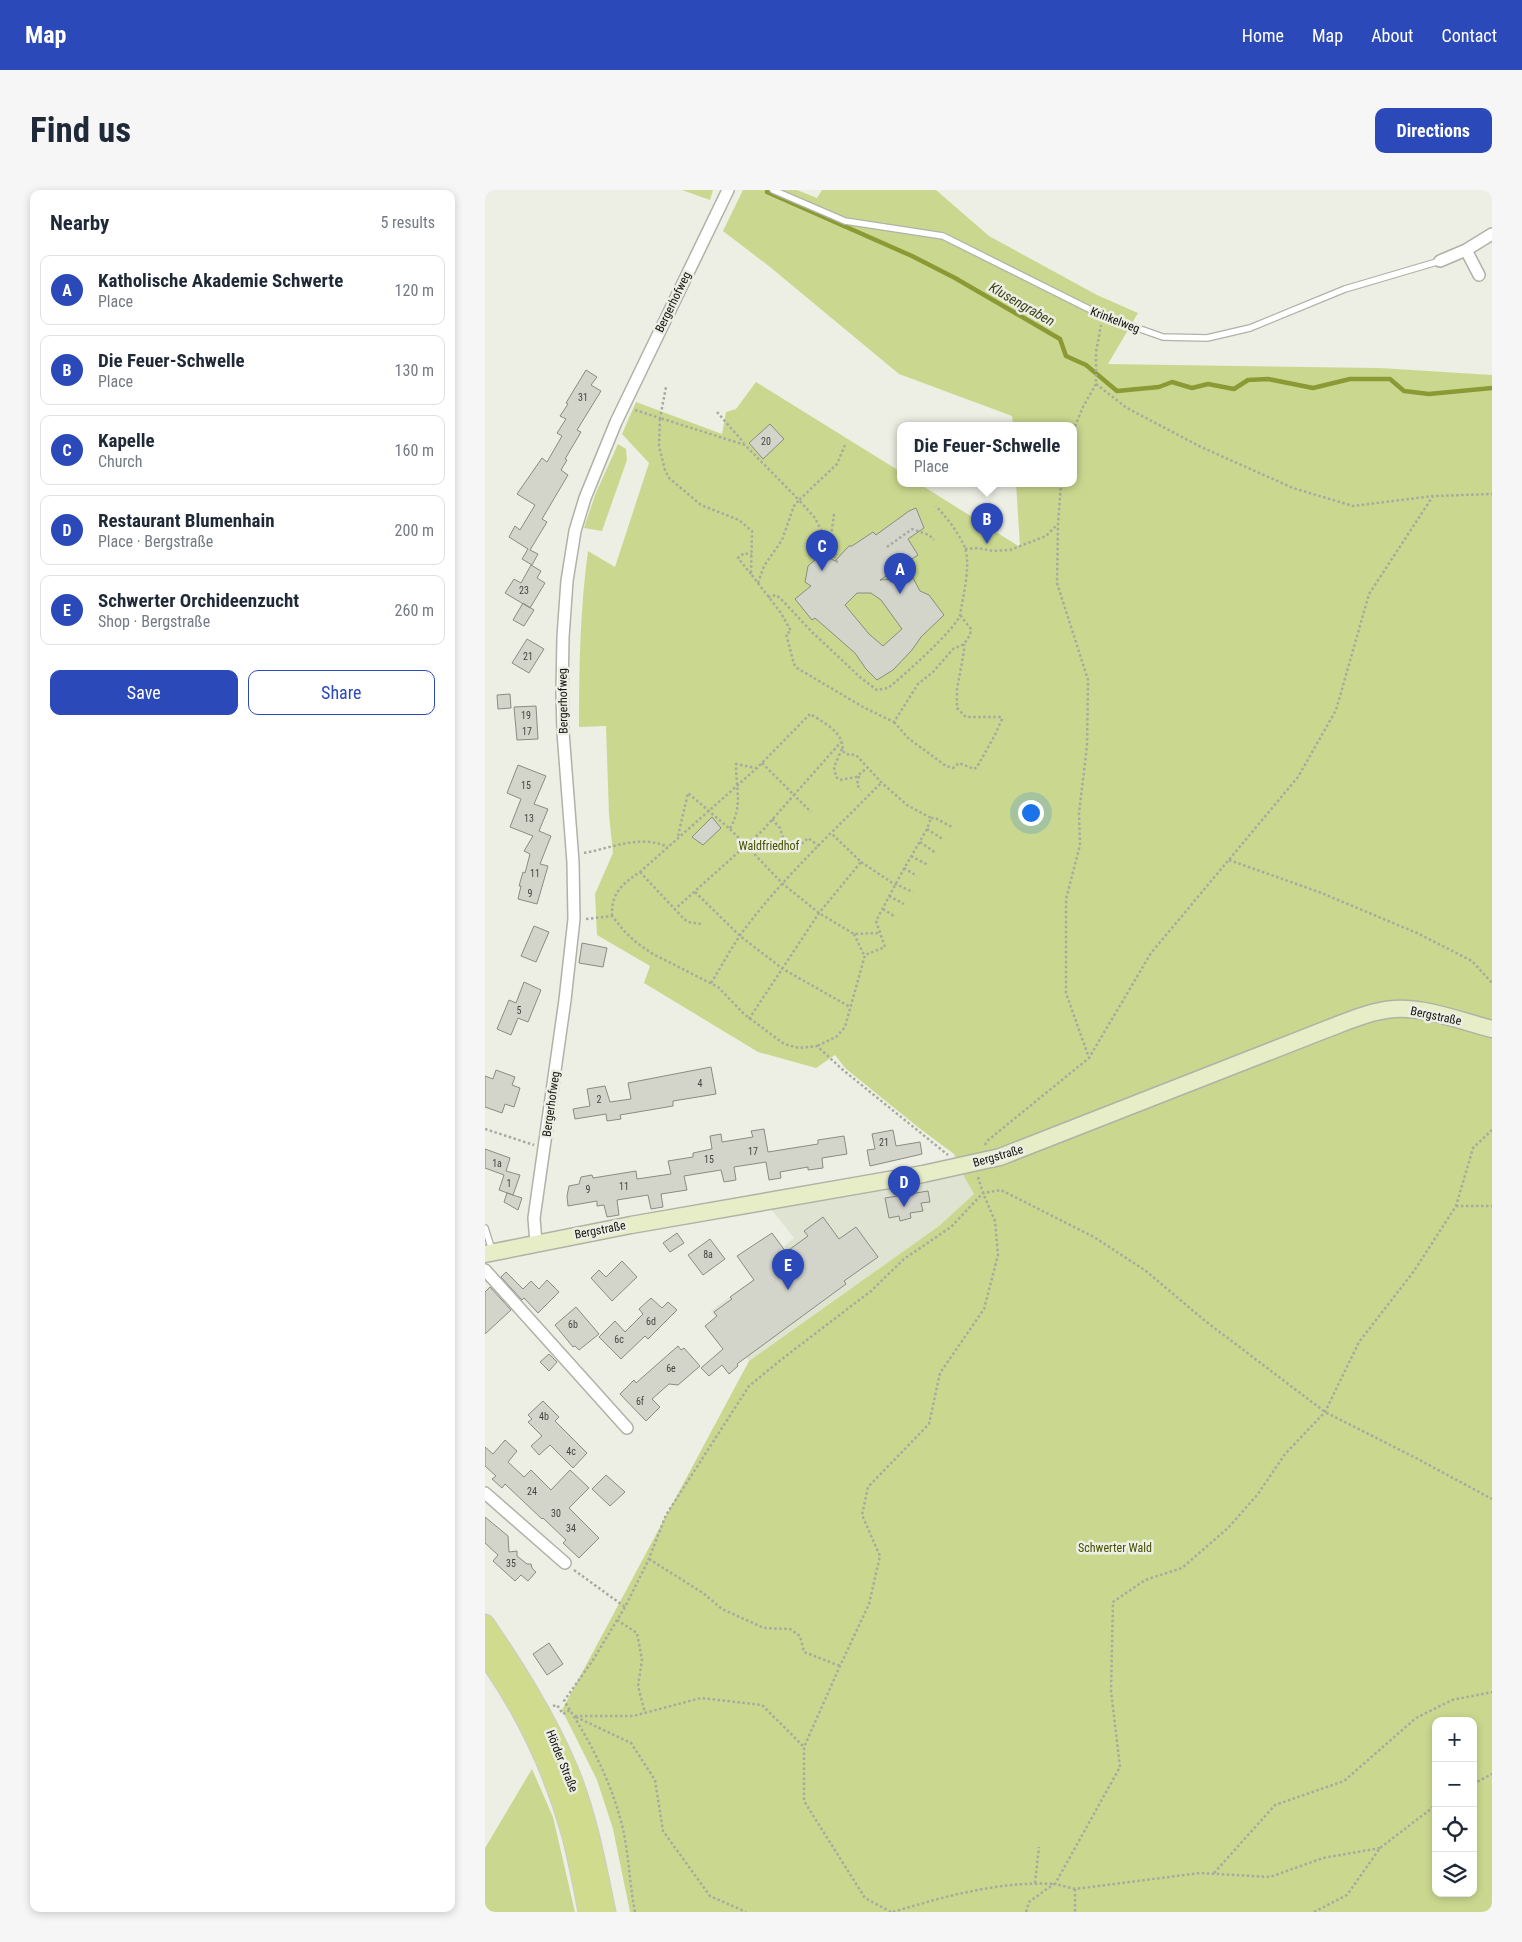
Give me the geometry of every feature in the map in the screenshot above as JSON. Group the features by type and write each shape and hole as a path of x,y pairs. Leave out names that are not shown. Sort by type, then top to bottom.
{"main road":[{"name":"Bergstraße","path":"489,1253 923,1174 974,1163 1025,1148 1360,1016 1394,1009 1412,1010 1492,1029"},
{"name":"Hörder Straße","path":"485,1624 524,1682 550,1729 568,1770 585,1819 606,1912"},
{"name":"Hörder Straße","path":"485,1654 520,1708 548,1768 571,1833 588,1912"}],"street":[{"name":"Bergerhofweg","path":"536,1243 534,1218 565,1000 573,919 573,855 562,700 563,637 567,581 575,531 585,498 624,406 728,190"},
{"name":"Krinkelweg","path":"1440,261 1466,250 1492,234"},
{"path":"1466,250 1479,275"},
{"path":"485,1270 627,1428"},
{"path":"485,1493 565,1563"}],"lane":[{"name":"Krinkelweg","path":"773,190 845,221 943,236 1103,316 1163,338 1207,338 1250,328 1345,289 1440,261"},
{"path":"485,1228 489,1253"}],"path":[{"path":"1077,422 1096,384 1096,352 1103,316"},
{"path":"1096,384 1127,408 1201,447 1293,488 1353,506 1433,496 1492,494"},
{"path":"666,387 660,418 659,446 665,470 669,478 701,505 739,520 748,526 752,531 751,574"},
{"path":"624,406 745,445"},
{"path":"717,412 745,445 815,518 838,564 831,537 833,514"},
{"path":"758,583 764,566 782,540 794,506 837,464 845,445"},
{"path":"1061,487 1057,583 1088,680 1087,746 1079,813 1080,845 1067,899 1065,993 1089,1058"},
{"path":"817,1046 843,1070 954,1160 974,1163 987,1141 1089,1058 1151,953 1298,777 1336,710 1369,594 1433,496"},
{"path":"768,597 776,595 781,599 812,632 861,678 877,690 888,688 959,620 967,569 965,549 954,529 936,506"},
{"path":"965,549 1010,550 1046,536 1058,524"},
{"path":"887,547 913,529 929,535 934,540"},
{"path":"752,555 744,553 738,558 781,613 791,631 786,634 794,664 797,668 863,707 893,722 908,738 946,766 953,768 959,763 974,769 977,767 995,735 1002,719 1001,717 966,717 957,708 957,688 964,644"},
{"path":"893,722 918,684 933,672 953,649 964,644 970,636 971,629 960,615"},
{"path":"677,838 688,793 710,810 730,829 783,884 819,913 854,934 865,955 861,976 845,1028 836,1037 817,1046 799,1048 784,1044 749,1019 718,987 653,954 637,943 626,933 613,916 612,907 615,894 622,884 640,872 710,810 736,785 757,768 810,714 828,724 842,742 842,749 834,773 837,777 845,780 859,775 867,768"},
{"path":"674,910 772,819 842,742"},
{"path":"842,749 845,754 856,755 881,783 907,805 952,827"},
{"path":"762,763 811,812"},
{"path":"730,829 737,816 739,804 736,785 736,764 757,768"},
{"path":"859,775 857,786 861,790"},
{"path":"711,983 740,936 783,884 881,783"},
{"path":"865,955 885,946 877,921 904,868 927,829 931,818"},
{"path":"772,819 780,828 783,838 796,847 808,838 819,846"},
{"path":"927,829 945,840"},
{"path":"831,834 861,862 891,882 913,892"},
{"path":"573,855 634,841 657,842 667,847"},
{"path":"920,842 936,853"},
{"path":"911,856 928,865"},
{"path":"1229,860 1319,892 1417,933 1472,961 1492,983"},
{"path":"749,1019 819,913 861,862"},
{"path":"904,868 917,876"},
{"path":"640,872 674,910 688,922 701,924"},
{"path":"695,892 740,936 783,969 851,1007"},
{"path":"889,896 903,904"},
{"path":"883,909 894,916"},
{"path":"573,919 596,919 613,916"},
{"path":"854,934 880,933"},
{"path":"485,1129 545,1148"},
{"path":"1026,1912 1029,1902 1055,1884 1120,1767 1111,1691 1113,1602 1145,1580 1182,1568 1228,1528 1258,1494 1285,1454 1325,1412 1359,1342 1414,1271 1456,1206 1473,1148 1492,1130"},
{"path":"635,1912 621,1822 604,1770 584,1730 564,1701 593,1660 625,1607 649,1559 666,1515 749,1386 871,1291 904,1259 951,1227 983,1193 1001,1190 1094,1237 1146,1271 1204,1320 1325,1412 1414,1456 1492,1499"},
{"path":"983,1193 995,1221 998,1255 984,1309 941,1373 929,1424 868,1486 862,1515 880,1556 869,1604 839,1666 804,1747 805,1802 865,1898 892,1912 944,1896 986,1888 1035,1883 1055,1884 1075,1890 1200,1872 1270,1877 1323,1858 1380,1848"},
{"path":"1456,1206 1492,1206"},
{"path":"649,1559 703,1593 722,1609 764,1628 790,1628 800,1636 804,1652 839,1666"},
{"path":"565,1563 625,1607"},
{"path":"617,1620 637,1633 642,1660 638,1686 645,1713"},
{"path":"1214,1874 1275,1805 1344,1781 1416,1718 1452,1700 1492,1692"},
{"path":"574,1716 633,1716 701,1698 762,1704 804,1747"},
{"path":"574,1716 631,1743 655,1780 663,1831 710,1896 746,1912"},
{"path":"1477,1782 1492,1774"},
{"path":"1314,1912 1347,1895 1380,1848 1433,1807"},
{"path":"1035,1883 1039,1847"},
{"path":"1075,1890 1075,1912"}],"shaded area":[{"path":"962,1173 974,1194 939,1226 749,1361 711,1311 789,1253 784,1246 794,1238 771,1209"}],"green space":[{"path":"682,190 713,190 710,200"},
{"name":"Schwerter Wald","path":"743,190 797,190 817,198 822,190 936,190 989,236 1097,295 1138,313 1108,364 1380,368 1492,375 1492,1912 630,1912 613,1829 597,1780 562,1710 749,1361 939,1226 974,1194 954,1154 845,1068 835,1055 816,1068 758,1052 644,983 650,966 597,935 595,894 613,853 609,815 606,726 579,727 580,639 588,551 615,567 649,463 622,434 636,402 722,434 726,412 736,409 756,382 897,470 897,487 924,487 1020,547 1016,487 1077,487 1077,422 1013,422 1012,416 899,374 770,267 723,231"},
{"path":"618,444 626,449 627,460 602,531 584,528 595,495"},
{"path":"532,1769 553,1817 575,1912 485,1912 485,1848"}],"building":[{"path":"586,370 597,377 591,385 601,391 577,430 581,432 565,459 567,460 561,470 568,475 542,519 547,522 530,550 538,554 532,565 522,559 528,549 509,537 515,526 520,530 535,505 517,494 542,458 547,462 562,436 557,433 566,419 560,416"},
{"path":"770,424 784,439 763,459 749,443"},
{"path":"916,508 924,528 908,539 918,555 880,580 913,578 920,591 929,595 944,615 921,637 912,650 893,670 877,680 866,669 855,653 815,618 812,620 795,599 811,586 805,582 808,566 822,554 835,561 849,546 852,546 873,532 876,535","holes":["857,593 871,593 881,600 902,629 883,646 869,634 845,605"]},
{"path":"531,565 541,571 537,578 545,583 530,608 505,593 514,579 521,583"},
{"path":"523,603 534,610 524,626 513,620"},
{"path":"527,639 544,649 529,673 512,663"},
{"path":"510,694 511,708 498,709 497,695"},
{"path":"536,706 538,739 517,740 514,707"},
{"path":"518,765 546,776 534,804 548,809 539,831 551,836 540,864 548,866 537,904 518,899 521,886 519,886 530,854 524,851 533,836 510,827 521,799 507,793"},
{"path":"712,817 721,828 703,845 692,837"},
{"path":"534,926 549,932 536,962 521,956"},
{"path":"582,943 607,948 603,967 579,963"},
{"path":"524,982 541,990 528,1022 518,1018 511,1035 497,1029 509,1000 516,1003"},
{"path":"711,1067 716,1094 673,1101 673,1106 620,1115 621,1119 607,1121 606,1114 575,1119 573,1109 590,1106 587,1089 605,1086 610,1102 631,1099 628,1083"},
{"path":"496,1070 515,1077 512,1085 520,1088 514,1107 505,1104 502,1113 485,1107 485,1076 493,1079"},
{"path":"764,1129 768,1152 818,1144 818,1140 844,1136 847,1154 822,1158 823,1168 808,1170 808,1167 780,1172 781,1178 769,1180 766,1162 734,1167 736,1180 724,1182 721,1170 684,1176 687,1190 661,1194 663,1207 651,1209 648,1195 617,1200 619,1215 607,1217 604,1205 597,1206 597,1201 568,1206 569,1186 579,1184 581,1177 592,1175 593,1178 636,1171 637,1179 671,1174 668,1161 693,1157 693,1153 712,1149 710,1136 721,1134 722,1142 753,1137 751,1131"},
{"path":"893,1130 896,1146 920,1142 922,1154 870,1166 867,1150 875,1149 872,1134"},
{"path":"485,1149 510,1158 506,1171 520,1175 513,1195 499,1190 504,1175 485,1168"},
{"path":"928,1191 930,1202 921,1203 923,1211 910,1213 911,1218 900,1221 899,1216 889,1218 885,1198"},
{"path":"507,1193 522,1198 518,1210 504,1202"},
{"path":"823,1217 839,1239 856,1227 878,1257 844,1281 846,1284 737,1364 738,1366 729,1374 722,1365 709,1376 701,1368 723,1349 705,1326 717,1316 714,1312 732,1299 730,1297 754,1280 737,1256 772,1233 786,1252 808,1236 804,1231"},
{"path":"677,1233 684,1243 670,1252 663,1243"},
{"path":"710,1239 725,1259 703,1275 688,1255"},
{"path":"622,1261 637,1277 612,1301 591,1278 599,1270 606,1277"},
{"path":"506,1272 523,1289 531,1281 539,1289 547,1280 559,1292 538,1313 524,1298 522,1300 501,1277"},
{"path":"490,1287 511,1310 485,1334 485,1292"},
{"path":"651,1298 662,1308 668,1302 677,1310 648,1339 645,1336 621,1359 599,1337 615,1321 625,1332 643,1314 639,1309"},
{"path":"576,1307 599,1334 579,1350 575,1346 573,1347 555,1325"},
{"path":"678,1346 681,1350 684,1348 700,1366 678,1385 669,1384 652,1399 660,1407 646,1421 620,1394 634,1380 636,1383"},
{"path":"549,1354 557,1362 549,1371 540,1362"},
{"path":"543,1401 559,1417 555,1421 587,1453 573,1468 550,1445 539,1455 531,1446 542,1436 528,1422 532,1419 528,1415"},
{"path":"505,1440 517,1451 508,1462 524,1477 531,1470 551,1490 570,1470 589,1488 569,1508 599,1538 579,1558 563,1543 566,1540 543,1518 505,1484 502,1488 492,1479 496,1476 485,1466 485,1447 493,1454"},
{"path":"606,1475 625,1492 610,1506 592,1489"},
{"path":"485,1517 508,1536 509,1552 517,1551 517,1556 527,1564 531,1564 536,1572 528,1581 521,1575 515,1581 493,1561 498,1555 485,1543"},
{"path":"549,1643 563,1664 547,1675 533,1654"}],"waterway":[{"name":"Klusengraben","path":"767,192 912,256 955,278 1060,339 1066,356 1086,365 1117,391 1159,387 1172,382 1192,388 1208,384 1234,389 1248,380 1268,379 1313,388 1350,379 1390,379 1404,391 1429,394 1492,388"}],"place":[{"name":"Die Feuer-Schwelle","path":"987,544"},
{"name":"Kapelle","path":"822,571"},
{"name":"Katholische Akademie Schwerte","path":"900,594"},
{"name":"Restaurant Blumenhain","path":"904,1207"},
{"name":"Schwerter Orchideenzucht","path":"788,1290"}],"park label":[{"name":"Waldfriedhof","path":"769,846"}]}
